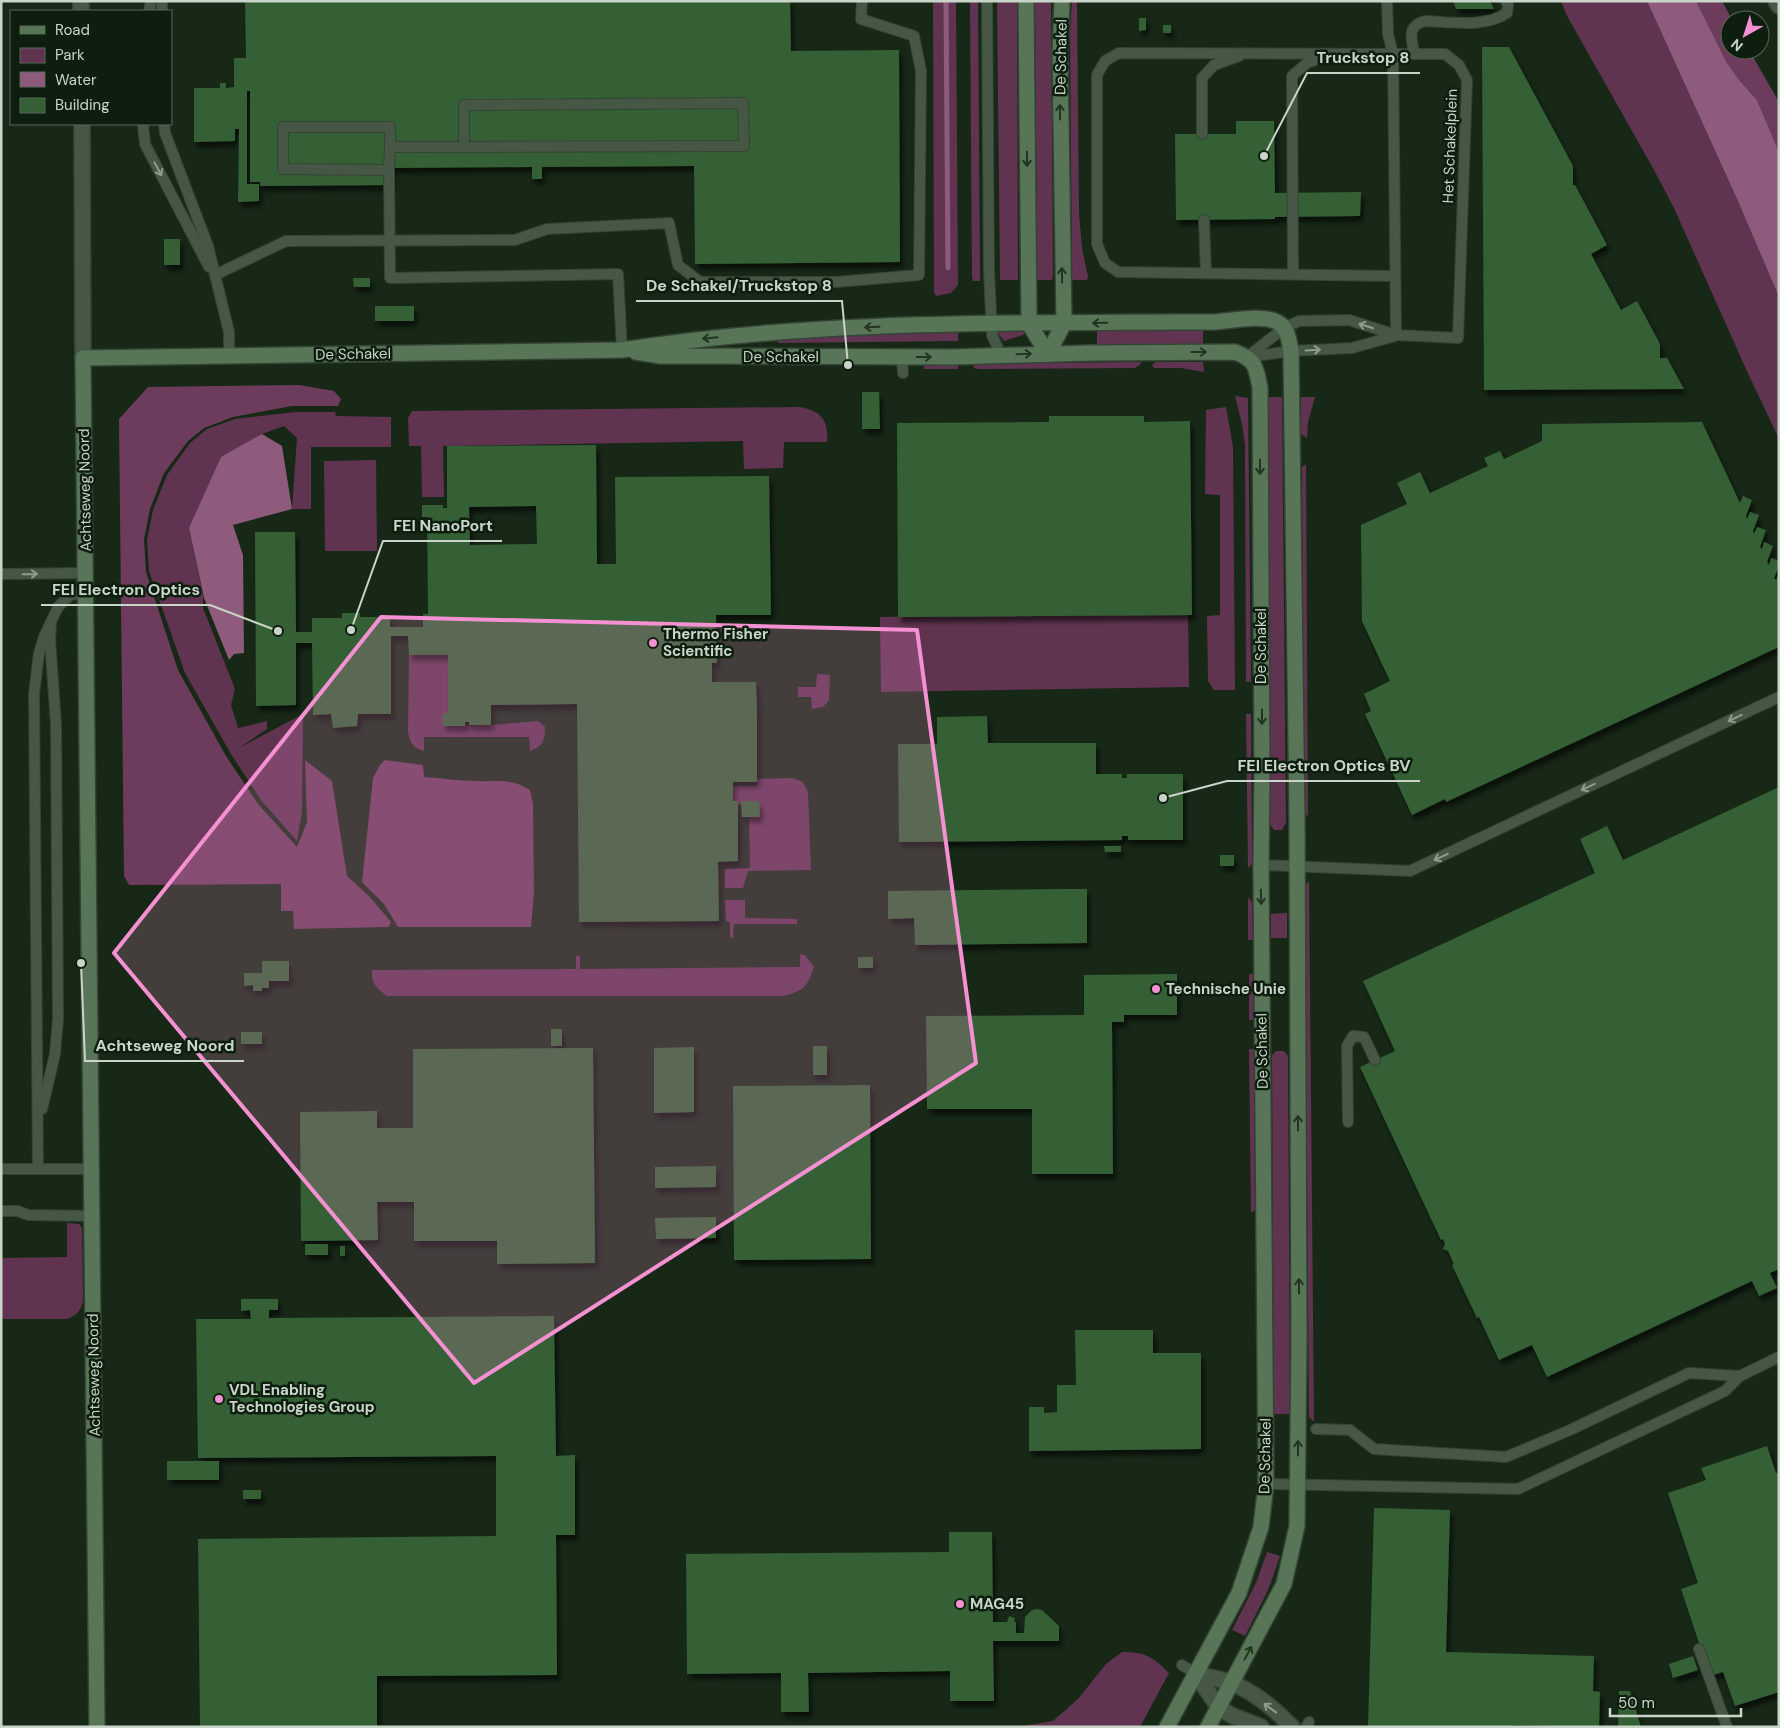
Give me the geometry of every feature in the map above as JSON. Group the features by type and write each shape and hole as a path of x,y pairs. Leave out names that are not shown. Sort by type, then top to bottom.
{"street":[{"path":"1026,1 1029,324 1048,354"},
{"name":"De Schakel","path":"1048,354 1064,323 1060,54 1062,1"},
{"path":"1776,1 1779,6"},
{"name":"Achtseweg Noord","path":"82,125 97,1727"},
{"name":"De Schakel","path":"84,358 622,350 707,338 801,330 991,323 1212,322 1262,318 1278,322 1284,328"},
{"path":"1208,1727 1284,1584 1297,1526 1297,866 1291,351 1289,338 1284,328"},
{"name":"De Schakel","path":"622,350 661,356 902,357 1235,352 1247,357 1253,362 1256,369 1260,388 1261,864 1266,1484 1261,1527 1240,1593 1167,1727"},
{"path":"1196,1674 1232,1684 1254,1696 1283,1717 1292,1727"},
{"path":"1196,1674 1219,1708 1233,1716 1261,1727"}],"lane":[{"path":"216,278 286,241 515,240 547,229 669,223 678,265 700,282 836,282 919,275 921,71 914,36 861,20 862,1"},
{"path":"987,1 991,323 992,335 1001,355"},
{"path":"1247,357 1284,328 1299,321 1349,320 1396,335 1393,54 1388,34 1387,1"},
{"path":"1414,54 1411,32 1418,23 1425,21 1487,22 1507,13 1508,6 1506,1"},
{"name":"Het Schakelplein","path":"1396,276 1118,272 1105,263 1097,244 1097,75 1105,61 1119,53 1445,54 1458,65 1467,80 1458,338 1396,335"},
{"path":"1202,134 1202,78 1214,65 1247,54"},
{"path":"1293,274 1292,76 1307,63 1335,54"},
{"path":"390,147 464,147 744,146 743,103 464,105 464,147"},
{"path":"143,125 145,144 216,278"},
{"path":"164,125 165,133 208,246 229,332 229,356"},
{"path":"389,170 283,169 283,127 390,127 390,278 618,274 622,350"},
{"path":"1204,220 1206,273"},
{"name":"De Schakel","path":"1247,357 1291,351 1352,348 1396,335"},
{"path":"902,357 903,373"},
{"path":"1,574 86,573"},
{"path":"38,1169 34,694 39,653 44,637 60,604 70,595 87,592"},
{"path":"38,1123 55,1054 58,1019 56,725 50,638 54,617"},
{"path":"1261,864 1410,871 1779,697"},
{"path":"1348,1122 1347,1046 1353,1036 1364,1037 1375,1060"},
{"path":"1,1169 92,1168"},
{"path":"1,1203 28,1215 92,1216"},
{"path":"1,1211 18,1211"},
{"path":"1266,1484 1518,1489 1725,1391 1740,1376 1779,1357"},
{"path":"1316,1429 1350,1430 1374,1449 1506,1457 1570,1430 1689,1373 1740,1376"},
{"path":"1699,1649 1710,1690 1727,1727"},
{"path":"1182,1665 1196,1674"}],"highlighted area":[{"path":"381,617 917,630 976,1063 474,1383 114,953"}],"green space":[{"path":"933,1 956,1 958,285 951,293 936,296 934,292"},
{"path":"970,1 978,1 980,281 973,281 972,276"},
{"path":"997,1 1017,1 1018,280 1000,280"},
{"path":"1035,1 1051,1 1052,280 1037,280"},
{"path":"1072,1 1077,1 1079,213 1087,280 1072,280 1070,33"},
{"path":"1561,1 1647,1 1737,199 1779,297 1779,439 1674,208 1566,14"},
{"path":"1097,328 1203,328 1203,344 1097,344"},
{"path":"958,330 958,341 778,343 778,339"},
{"path":"997,330 1023,330 1026,332 1023,335 1004,341"},
{"path":"958,360 958,369 924,369 924,361"},
{"path":"972,360 1007,360 1032,363 1140,362 1141,364 1135,368 979,369 974,368"},
{"path":"1156,362 1203,362 1204,372 1181,368 1154,368 1152,365"},
{"path":"1235,396 1248,398 1251,682 1246,682 1245,445"},
{"path":"1267,397 1282,397 1286,823 1282,830 1274,830 1270,824"},
{"path":"1301,397 1315,397 1308,422 1307,438 1301,434"},
{"path":"800,407 813,411 822,418 827,428 827,442 784,442 783,468 744,469 743,441 443,446 444,497 422,497 421,446 409,446 408,418 412,411"},
{"path":"1226,407 1233,447 1235,690 1214,690 1208,681 1207,616 1220,615 1220,495 1205,494 1206,410"},
{"path":"296,412 335,412 336,416 391,417 391,447 311,447 311,509 292,509 297,438 284,426 262,434 189,528 203,596 203,608 235,689 231,705 238,728 267,721 267,729 239,748 303,714 302,812 297,841 261,800 231,754 185,673 149,571 147,540 153,510 167,475 190,443 207,429 235,419"},
{"path":"376,460 377,551 325,551 324,461"},
{"path":"1306,464 1308,816 1304,813 1302,467"},
{"path":"1188,612 1189,687 881,692 880,617"},
{"path":"409,655 448,655 448,713 444,726 538,721 545,727 542,742 538,747 530,751 529,737 424,737 424,751 415,747 411,742 408,732"},
{"path":"817,674 830,675 829,700 823,707 812,709 811,697 798,697 798,687 816,687"},
{"path":"1246,714 1251,714 1252,864 1248,868"},
{"path":"793,778 803,782 808,792 811,870 748,871 743,888 725,888 725,869 750,868 749,804 727,805 727,786 757,786 757,779"},
{"path":"1309,881 1314,1422 1309,1417 1305,886"},
{"path":"1248,897 1252,902 1253,940 1248,940"},
{"path":"725,900 745,900 745,918 797,919 797,924 734,924 733,938 730,937 730,922 726,921"},
{"path":"1287,913 1287,938 1271,938 1271,914"},
{"path":"800,954 805,955 814,967 812,974 804,987 784,996 387,996 375,985 372,975 372,970 576,969 576,956 580,956 580,969 800,967"},
{"path":"1249,974 1253,974 1253,1020 1249,1020"},
{"path":"1249,1049 1254,1049 1255,1210 1251,1213"},
{"path":"1276,1051 1284,1051 1288,1056 1290,1414 1274,1414 1272,1055"},
{"path":"67,1223 79,1224 82,1228 83,1300 80,1310 67,1319 1,1319 1,1258 67,1257"},
{"path":"1267,1552 1280,1556 1269,1588 1245,1636 1232,1630 1256,1583"},
{"path":"1122,1652 1148,1656 1169,1673 1140,1727 1017,1727 1053,1721 1078,1699 1106,1664"}],"shaded area":[{"path":"1696,1 1722,1 1727,10 1720,10 1720,49"},
{"path":"1726,60 1755,60 1779,102 1779,152 1757,100"},
{"path":"299,385 334,391 341,399 338,406 292,406 233,417 204,428 188,441 164,473 150,509 144,539 146,572 178,670 226,756 258,804 297,847 307,822 305,760 332,781 347,876 369,896 391,922 389,927 294,929 293,911 281,911 281,884 129,885 124,876 119,419 148,387"},
{"path":"385,760 423,765 424,777 463,781 510,782 530,790 533,804 534,892 531,927 398,927 384,904 362,882 373,778"}],"water":[{"path":"1647,1 1696,1 1720,49 1720,60 1726,60 1740,81 1757,100 1779,152 1779,297 1737,199"},
{"path":"262,434 282,446 292,509 233,525 243,555 244,653 234,654 229,660 204,598 189,528 221,457"}],"building":[{"path":"245,1 790,1 791,51 899,50 900,262 695,264 694,166 542,167 542,179 532,179 532,167 392,168 392,185 260,186 260,182 250,182 250,91 247,91 247,184 259,184 259,201 238,202 239,129 235,129 235,141 194,142 194,88 220,88 220,83 226,83 226,88 234,87 234,58 246,58"},
{"path":"1453,1 1490,1 1494,9 1456,9"},
{"path":"1139,18 1146,18 1146,30 1139,31"},
{"path":"1163,25 1171,25 1171,33 1163,33"},
{"path":"1482,47 1509,47 1573,166 1573,185 1575,185 1607,245 1591,254 1621,310 1637,301 1660,344 1660,358 1667,358 1684,389 1484,390"},
{"path":"1236,121 1274,121 1275,193 1361,192 1360,216 1176,220 1175,134 1236,134"},
{"path":"164,239 180,239 180,265 164,265"},
{"path":"353,278 370,278 370,287 354,287"},
{"path":"375,306 414,306 414,321 375,321"},
{"path":"862,392 879,392 880,429 862,429"},
{"path":"1049,416 1144,416 1144,422 1190,421 1192,615 898,617 897,423 1049,422"},
{"path":"1702,422 1740,503 1743,496 1752,500 1746,516 1747,519 1750,512 1759,515 1753,531 1754,534 1757,527 1766,530 1760,547 1762,549 1764,542 1773,546 1767,562 1769,565 1771,558 1779,561 1774,578 1776,580 1779,573 1779,647 1446,802 1445,799 1412,815 1365,714 1371,711 1364,694 1390,681 1362,621 1361,525 1407,504 1397,483 1420,472 1430,493 1488,466 1484,458 1500,451 1504,459 1542,441 1542,424"},
{"path":"596,445 597,564 616,564 615,477 769,476 771,615 716,615 717,663 712,663 712,682 756,682 757,711 757,782 733,782 733,801 738,801 738,861 718,862 719,921 579,922 577,704 491,705 491,725 469,725 469,722 465,722 465,726 443,726 443,713 448,713 448,655 409,655 408,636 391,636 391,714 358,714 357,726 333,728 331,714 313,715 312,643 296,643 296,705 256,706 255,532 295,532 296,632 312,632 312,618 342,618 342,613 360,613 360,617 390,617 390,627 423,627 423,614 428,614 427,517 422,517 422,505 443,505 443,508 447,508 447,446","holes":["536,506 537,544 470,545 469,507"]},
{"path":"987,716 988,743 1096,743 1096,774 1122,774 1122,778 1127,778 1127,774 1183,774 1183,840 1128,840 1128,836 1122,836 1122,840 899,842 898,744 937,744 937,717"},
{"path":"1779,787 1779,1269 1770,1273 1777,1288 1759,1296 1752,1281 1547,1377 1532,1345 1499,1360 1452,1265 1454,1264 1448,1251 1443,1249 1445,1244 1443,1239 1441,1240 1360,1067 1395,1051 1363,981 1595,873 1580,839 1607,826 1623,860"},
{"path":"741,801 759,801 760,817 742,817"},
{"path":"1104,846 1121,846 1121,852 1105,852"},
{"path":"1220,855 1234,855 1234,866 1220,866"},
{"path":"1087,889 1087,943 915,945 914,918 888,919 888,891"},
{"path":"858,957 873,957 873,968 858,968"},
{"path":"262,961 289,961 289,981 269,981 269,988 262,988 262,991 253,991 253,985 244,986 244,973 262,973"},
{"path":"1177,974 1177,1015 1124,1015 1124,1022 1112,1022 1113,1174 1032,1174 1032,1109 927,1109 926,1016 1084,1015 1084,975"},
{"path":"551,1029 562,1029 562,1046 551,1046"},
{"path":"241,1032 262,1032 262,1044 241,1044"},
{"path":"813,1046 827,1046 827,1075 813,1075"},
{"path":"694,1047 694,1112 654,1113 654,1048"},
{"path":"593,1048 595,1263 497,1264 497,1241 414,1241 414,1202 377,1202 378,1240 301,1241 300,1112 377,1111 377,1128 413,1128 413,1049"},
{"path":"870,1085 871,1259 734,1260 733,1086"},
{"path":"716,1166 716,1187 655,1188 655,1167"},
{"path":"716,1217 716,1238 656,1239 655,1218"},
{"path":"305,1244 328,1244 328,1255 305,1255"},
{"path":"340,1246 345,1246 345,1256 340,1256"},
{"path":"241,1299 278,1299 278,1310 269,1310 269,1318 554,1316 556,1456 575,1455 575,1535 556,1535 557,1675 377,1676 377,1727 200,1727 198,1539 496,1536 496,1456 198,1458 196,1319 251,1319 250,1310 241,1311"},
{"path":"1075,1330 1153,1330 1153,1353 1201,1353 1201,1449 1029,1451 1029,1407 1044,1407 1044,1413 1057,1412 1057,1385 1076,1385"},
{"path":"1767,1446 1776,1473 1779,1472 1779,1692 1735,1706 1723,1672 1710,1676 1681,1589 1698,1583 1668,1493 1706,1480 1701,1468"},
{"path":"167,1461 219,1461 219,1480 167,1480"},
{"path":"243,1490 261,1490 261,1499 243,1499"},
{"path":"1374,1508 1450,1510 1446,1652 1594,1656 1593,1691 1600,1692 1599,1727 1513,1725 1513,1727 1368,1727"},
{"path":"949,1532 992,1532 993,1622 1007,1622 1009,1616 1015,1618 1016,1633 1024,1633 1025,1617 1032,1610 1037,1609 1042,1610 1059,1626 1059,1641 993,1641 994,1701 950,1701 950,1671 808,1673 809,1712 781,1712 781,1673 687,1674 686,1554 949,1552"},
{"path":"1693,1656 1698,1670 1673,1678 1669,1664"},
{"path":"1619,1691 1630,1691 1641,1727 1618,1727"}],"waterway":[{"path":"946,1 948,268"}],"place":[{"name":"Truckstop 8","path":"1264,156"},
{"name":"De Schakel/Truckstop 8","path":"848,365"},
{"name":"FEI NanoPort","path":"351,630"},
{"name":"FEI Electron Optics","path":"278,631"},
{"name":"Thermo Fisher Scientific","path":"653,643"},
{"name":"FEI Electron Optics BV","path":"1163,798"},
{"name":"Achtseweg Noord","path":"81,963"},
{"name":"Technische Unie","path":"1156,989"},
{"name":"VDL Enabling Technologies Group","path":"219,1399"},
{"name":"MAG45","path":"960,1604"}]}
